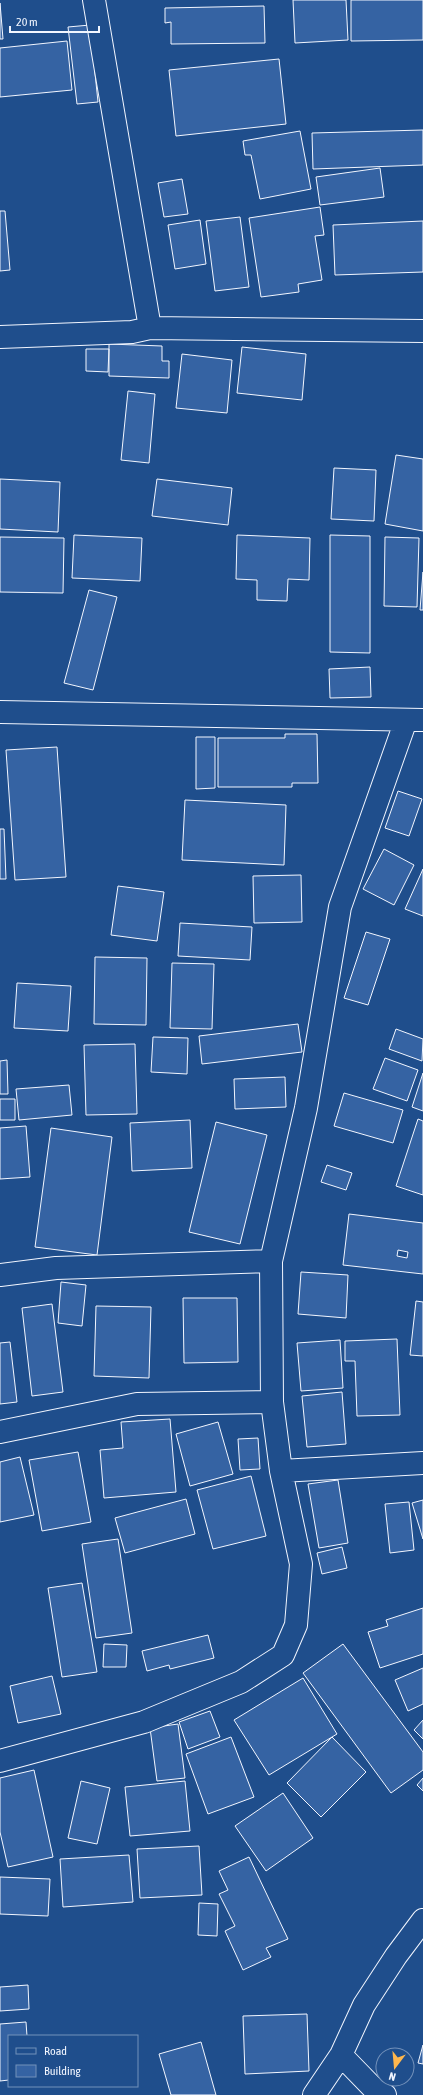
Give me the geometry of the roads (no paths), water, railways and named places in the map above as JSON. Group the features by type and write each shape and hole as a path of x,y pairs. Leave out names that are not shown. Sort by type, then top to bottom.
{"street":[{"path":"94,0 150,328"},
{"path":"0,337 132,332 150,328 423,331"},
{"path":"0,712 415,720 340,907 306,1108 271,1261 272,1402 281,1471 301,1564 296,1625 283,1655 241,1682 144,1722 0,1761"},
{"path":"0,1274 56,1268 271,1261"},
{"path":"0,1432 137,1404 272,1402"},
{"path":"281,1471 423,1463"},
{"path":"314,2095 341,2055 364,2005 396,1956 423,1920"},
{"path":"341,2055 375,2090 385,2095"}]}
